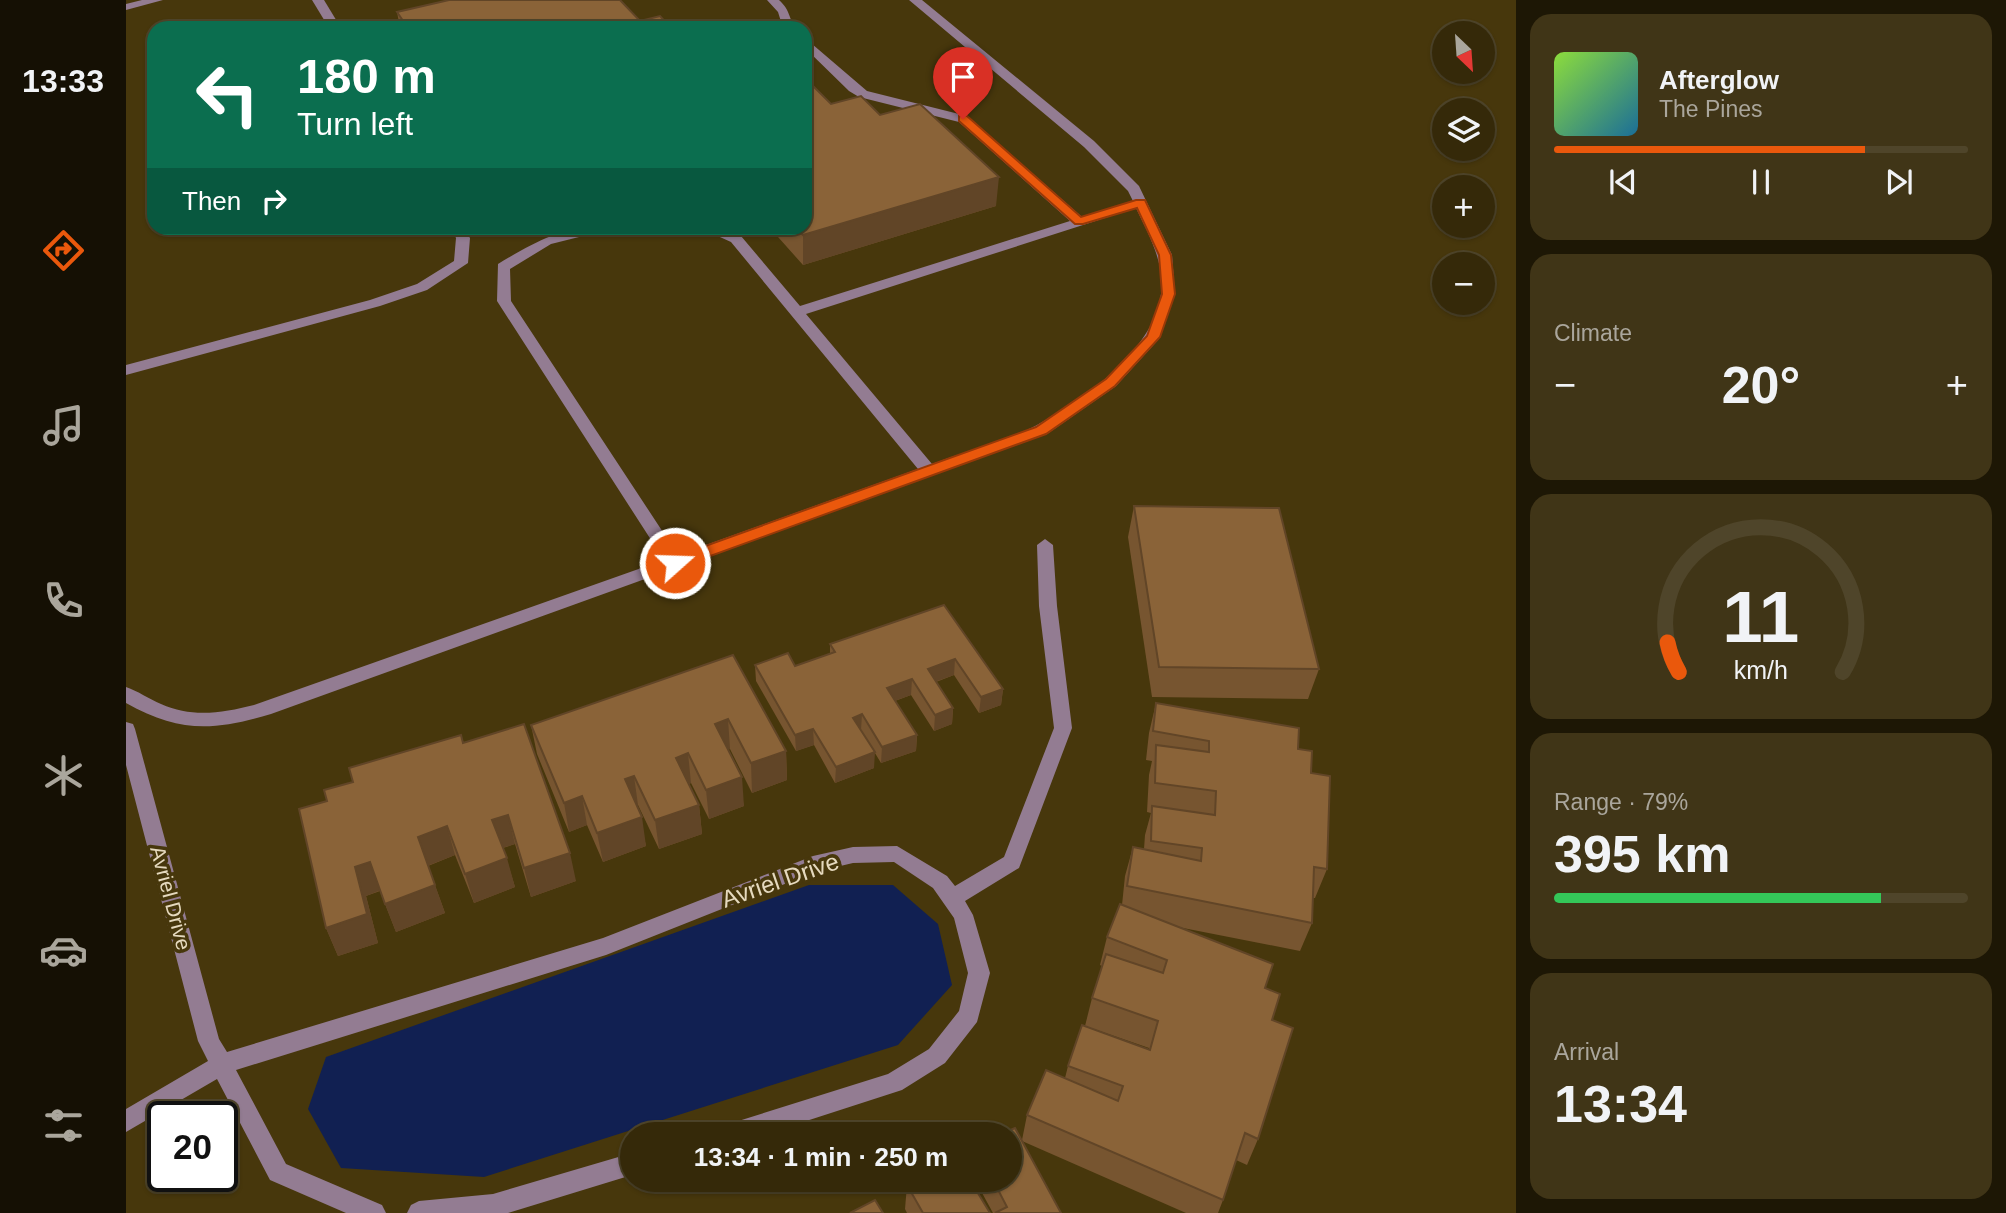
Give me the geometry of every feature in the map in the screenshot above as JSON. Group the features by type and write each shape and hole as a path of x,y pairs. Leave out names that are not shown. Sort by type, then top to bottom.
{"street":[{"path":"126,7 157,0"},
{"path":"318,0 331,21"},
{"path":"773,0 784,11 786,21"},
{"path":"126,694 152,709 193,721 238,716 317,692 1041,430 1111,383 1153,337 1168,294 1165,255 1134,189 1089,144 915,0"},
{"path":"406,21 426,16"},
{"path":"812,49 853,88 863,94 963,119 1079,222"},
{"path":"796,312 1140,203"},
{"path":"126,370 374,303 422,287 461,263 461,235"},
{"path":"570,235 546,241 503,267 503,301 675,563"},
{"path":"725,235 736,239 929,471"},
{"path":"951,899 1012,862 1063,728 1048,606 1045,545"},
{"name":"Avriel Drive","path":"126,729 209,1041 278,1172 374,1213"},
{"name":"Avriel Drive","path":"222,1064 606,946 813,864 853,855 897,854 940,882 963,915 979,973 969,1015 937,1056 894,1083 770,1122"},
{"path":"126,1121 222,1064"},
{"path":"419,1213 493,1206 620,1168"}],"water":[{"path":"809,885 893,885 938,924 952,985 898,1045 656,1122 620,1122 620,1134 484,1177 341,1168 308,1109 326,1057"}],"building":[{"path":"449,0 620,0 640,21 403,21 397,12"},
{"path":"660,16 665,21 640,21"},
{"path":"812,85 831,104 861,96 880,115 920,104 999,177 812,232"},
{"path":"1134,506 1279,508 1319,669 1159,667"},
{"path":"944,605 1003,689 981,697 955,659 928,669 953,708 935,715 912,679 887,688 917,735 882,747 862,714 853,718 875,752 836,767 813,729 795,735 755,665 788,653 795,666 835,652 830,644"},
{"path":"733,655 786,751 751,763 728,719 715,724 742,777 706,790 688,753 676,758 699,805 655,820 634,776 625,779 642,817 597,833 582,796 564,803 531,725"},
{"path":"1156,703 1299,728 1298,749 1312,751 1311,773 1330,776 1327,869 1314,867 1312,923 1127,886 1133,847 1201,861 1202,848 1151,841 1152,806 1215,815 1216,791 1155,783 1156,745 1209,752 1209,741 1153,731"},
{"path":"524,724 570,853 524,868 508,815 492,820 507,858 465,874 447,826 418,837 435,885 385,904 370,862 355,867 367,914 326,928 299,809 327,801 324,790 353,782 349,768 461,735 463,743"},
{"path":"1120,904 1273,964 1265,988 1280,994 1272,1020 1293,1028 1258,1139 1245,1133 1223,1200 1027,1115 1046,1070 1118,1101 1123,1086 1068,1066 1082,1025 1150,1050 1158,1021 1092,998 1106,954 1163,973 1167,960 1107,937"},
{"path":"1022,1141 1061,1213 995,1213 1007,1207 999,1192 1022,1192"},
{"path":"911,1192 977,1192 990,1213 923,1213"},
{"path":"875,1200 883,1213 850,1213"}],"route":[{"path":"675,563 1041,430 1111,383 1153,337 1168,294 1165,255 1140,203 1079,222 963,119"}]}
